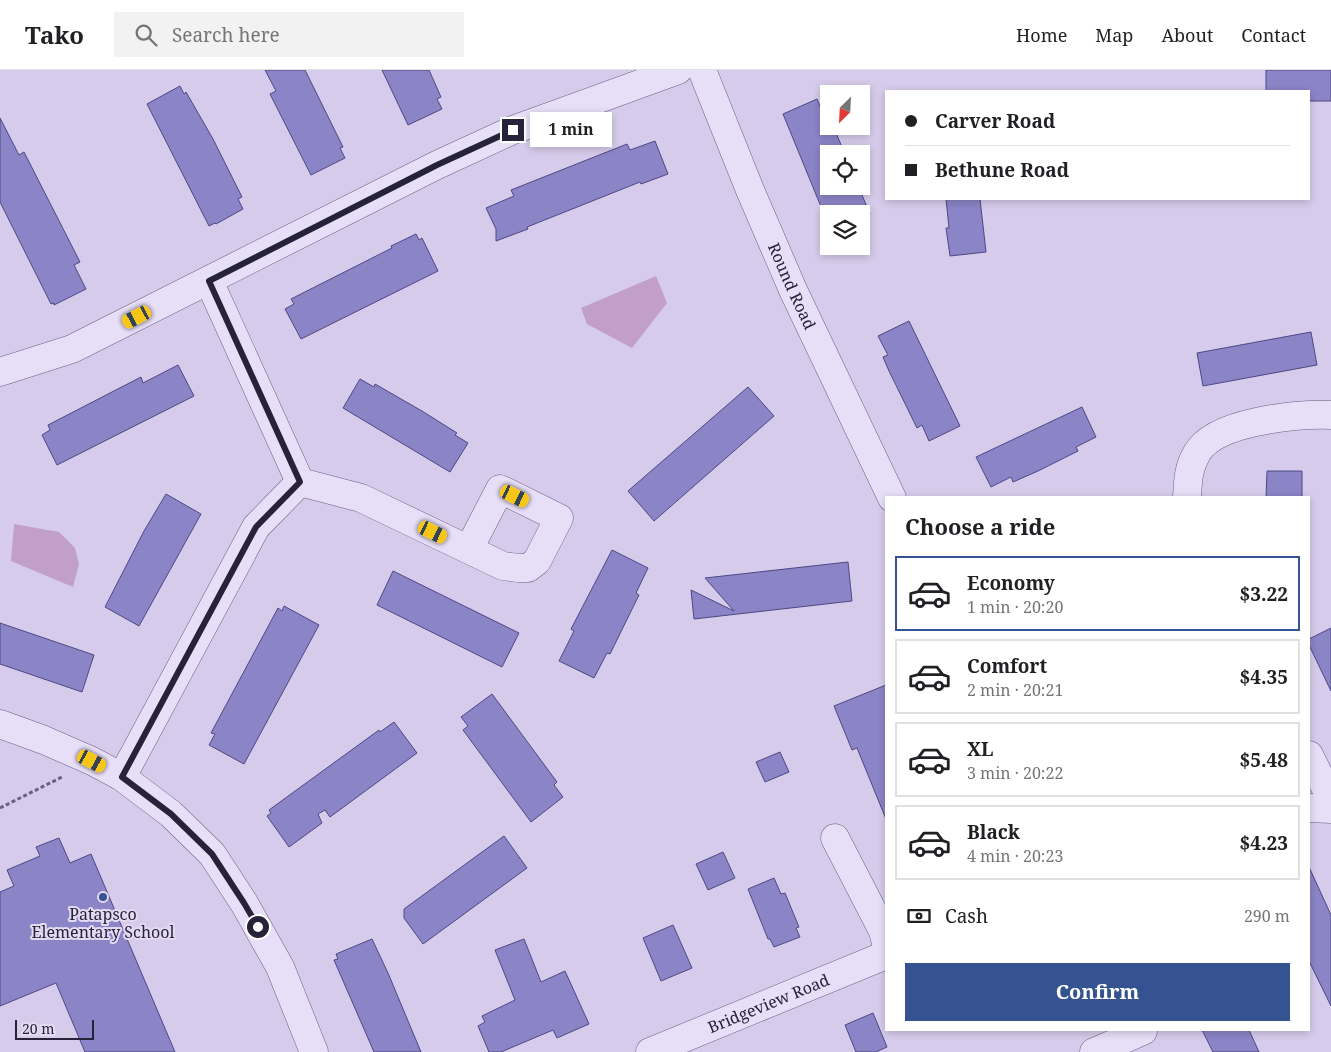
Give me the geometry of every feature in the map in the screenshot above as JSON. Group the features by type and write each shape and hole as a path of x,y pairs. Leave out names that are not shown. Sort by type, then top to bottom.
{"street":[{"path":"0,372 72,349 437,165 513,130 678,70"},
{"name":"Round Road","path":"702,70 750,190 793,290 891,496"},
{"path":"209,281 300,482"},
{"path":"1188,485 1197,452 1209,439 1227,430 1275,419 1331,415"},
{"path":"300,482 361,498 469,550"},
{"path":"122,777 256,527 300,482"},
{"path":"0,724 44,740 92,761 122,777 171,814 212,854 244,903 280,967 314,1052"},
{"path":"1310,756 1331,799"},
{"path":"1310,808 1331,809"},
{"path":"835,838 885,940"},
{"name":"Bridgeview Road","path":"650,1052 885,955"},
{"path":"1094,1052 1146,1038"}],"path":[{"path":"0,808 92,761"}],"shaded area":[{"path":"656,276 667,303 632,348 587,324 581,308"},
{"path":"14,524 59,532 75,548 79,564 73,587 11,561"}],"building":[{"path":"265,70 305,70 343,147 340,148 345,158 311,175 270,94 276,91"},
{"path":"382,70 429,70 441,97 437,99 442,109 408,125"},
{"path":"1266,70 1331,70 1331,101 1310,101 1310,90 1266,90"},
{"path":"180,86 184,94 186,92 213,139 242,197 238,199 243,209 209,226 147,104"},
{"path":"817,99 820,106 820,135 837,135 841,145 820,145 820,195 862,195 866,205 820,205 783,114"},
{"path":"0,118 19,155 24,152 80,262 74,265 86,289 54,305 54,303 51,304 0,202"},
{"path":"655,141 668,174 641,184 640,182 496,241 496,229 486,208 514,196 511,190 627,144 630,150"},
{"path":"946,200 980,200 986,252 950,256 946,228 949,228"},
{"path":"416,234 419,240 422,238 438,271 301,339 285,309 294,304 291,299"},
{"path":"909,321 960,426 929,441 922,425 917,428 889,371 883,357 888,355 878,336"},
{"path":"1311,332 1317,365 1203,386 1197,353"},
{"path":"178,365 194,396 57,465 42,435 50,430 48,425 141,377 143,383"},
{"path":"360,379 374,387 375,384 422,411 457,433 455,435 468,443 450,472 343,408"},
{"path":"748,387 774,416 654,521 628,491"},
{"path":"1082,407 1096,437 1076,447 1078,451 1038,471 1013,482 1011,477 991,487 976,457"},
{"path":"1267,471 1302,471 1302,496 1266,496"},
{"path":"166,494 201,514 139,626 105,607 144,531"},
{"path":"612,550 648,568 636,593 639,595 610,654 607,653 594,678 559,661 574,631 571,629"},
{"path":"848,562 852,601 694,619 691,590 734,611 705,578"},
{"path":"393,571 519,633 502,667 377,605"},
{"path":"284,606 319,625 244,764 209,745 215,734 211,733 278,608 282,611"},
{"path":"0,623 94,655 82,692 0,664"},
{"path":"1331,628 1331,691 1310,647 1310,638"},
{"path":"885,685 885,817 857,748 852,750 834,706"},
{"path":"492,694 557,782 554,785 563,797 531,822 463,730 468,726 461,717"},
{"path":"394,722 417,753 330,817 325,810 318,814 322,823 289,847 267,816 271,813 269,810 379,730 380,732"},
{"path":"780,752 789,772 765,782 756,762"},
{"path":"504,836 527,868 423,944 404,918 404,909"},
{"path":"59,838 70,863 91,854 175,1052 85,1052 56,983 0,1006 0,892 14,886 7,870 40,856 36,847"},
{"path":"723,852 735,878 708,890 696,864"},
{"path":"1310,869 1331,915 1331,1006 1310,963"},
{"path":"774,878 781,894 785,893 799,927 796,928 800,937 774,947 770,939 768,939 748,889"},
{"path":"673,925 692,968 661,981 643,938"},
{"path":"372,939 421,1052 374,1052 334,960 338,959 336,954"},
{"path":"524,939 541,982 565,971 589,1024 557,1038 553,1030 501,1052 489,1052 478,1026 485,1022 482,1016 515,1000 495,950"},
{"path":"873,1013 887,1047 876,1052 856,1052 845,1025"},
{"path":"1202,1031 1249,1031 1259,1052 1213,1052"}],"place":[{"name":"Patapsco Elementary School","path":"103,897"}],"route":[{"path":"258,927 212,854 171,814 122,777 256,527 300,482 209,281 437,165 513,130"}]}
